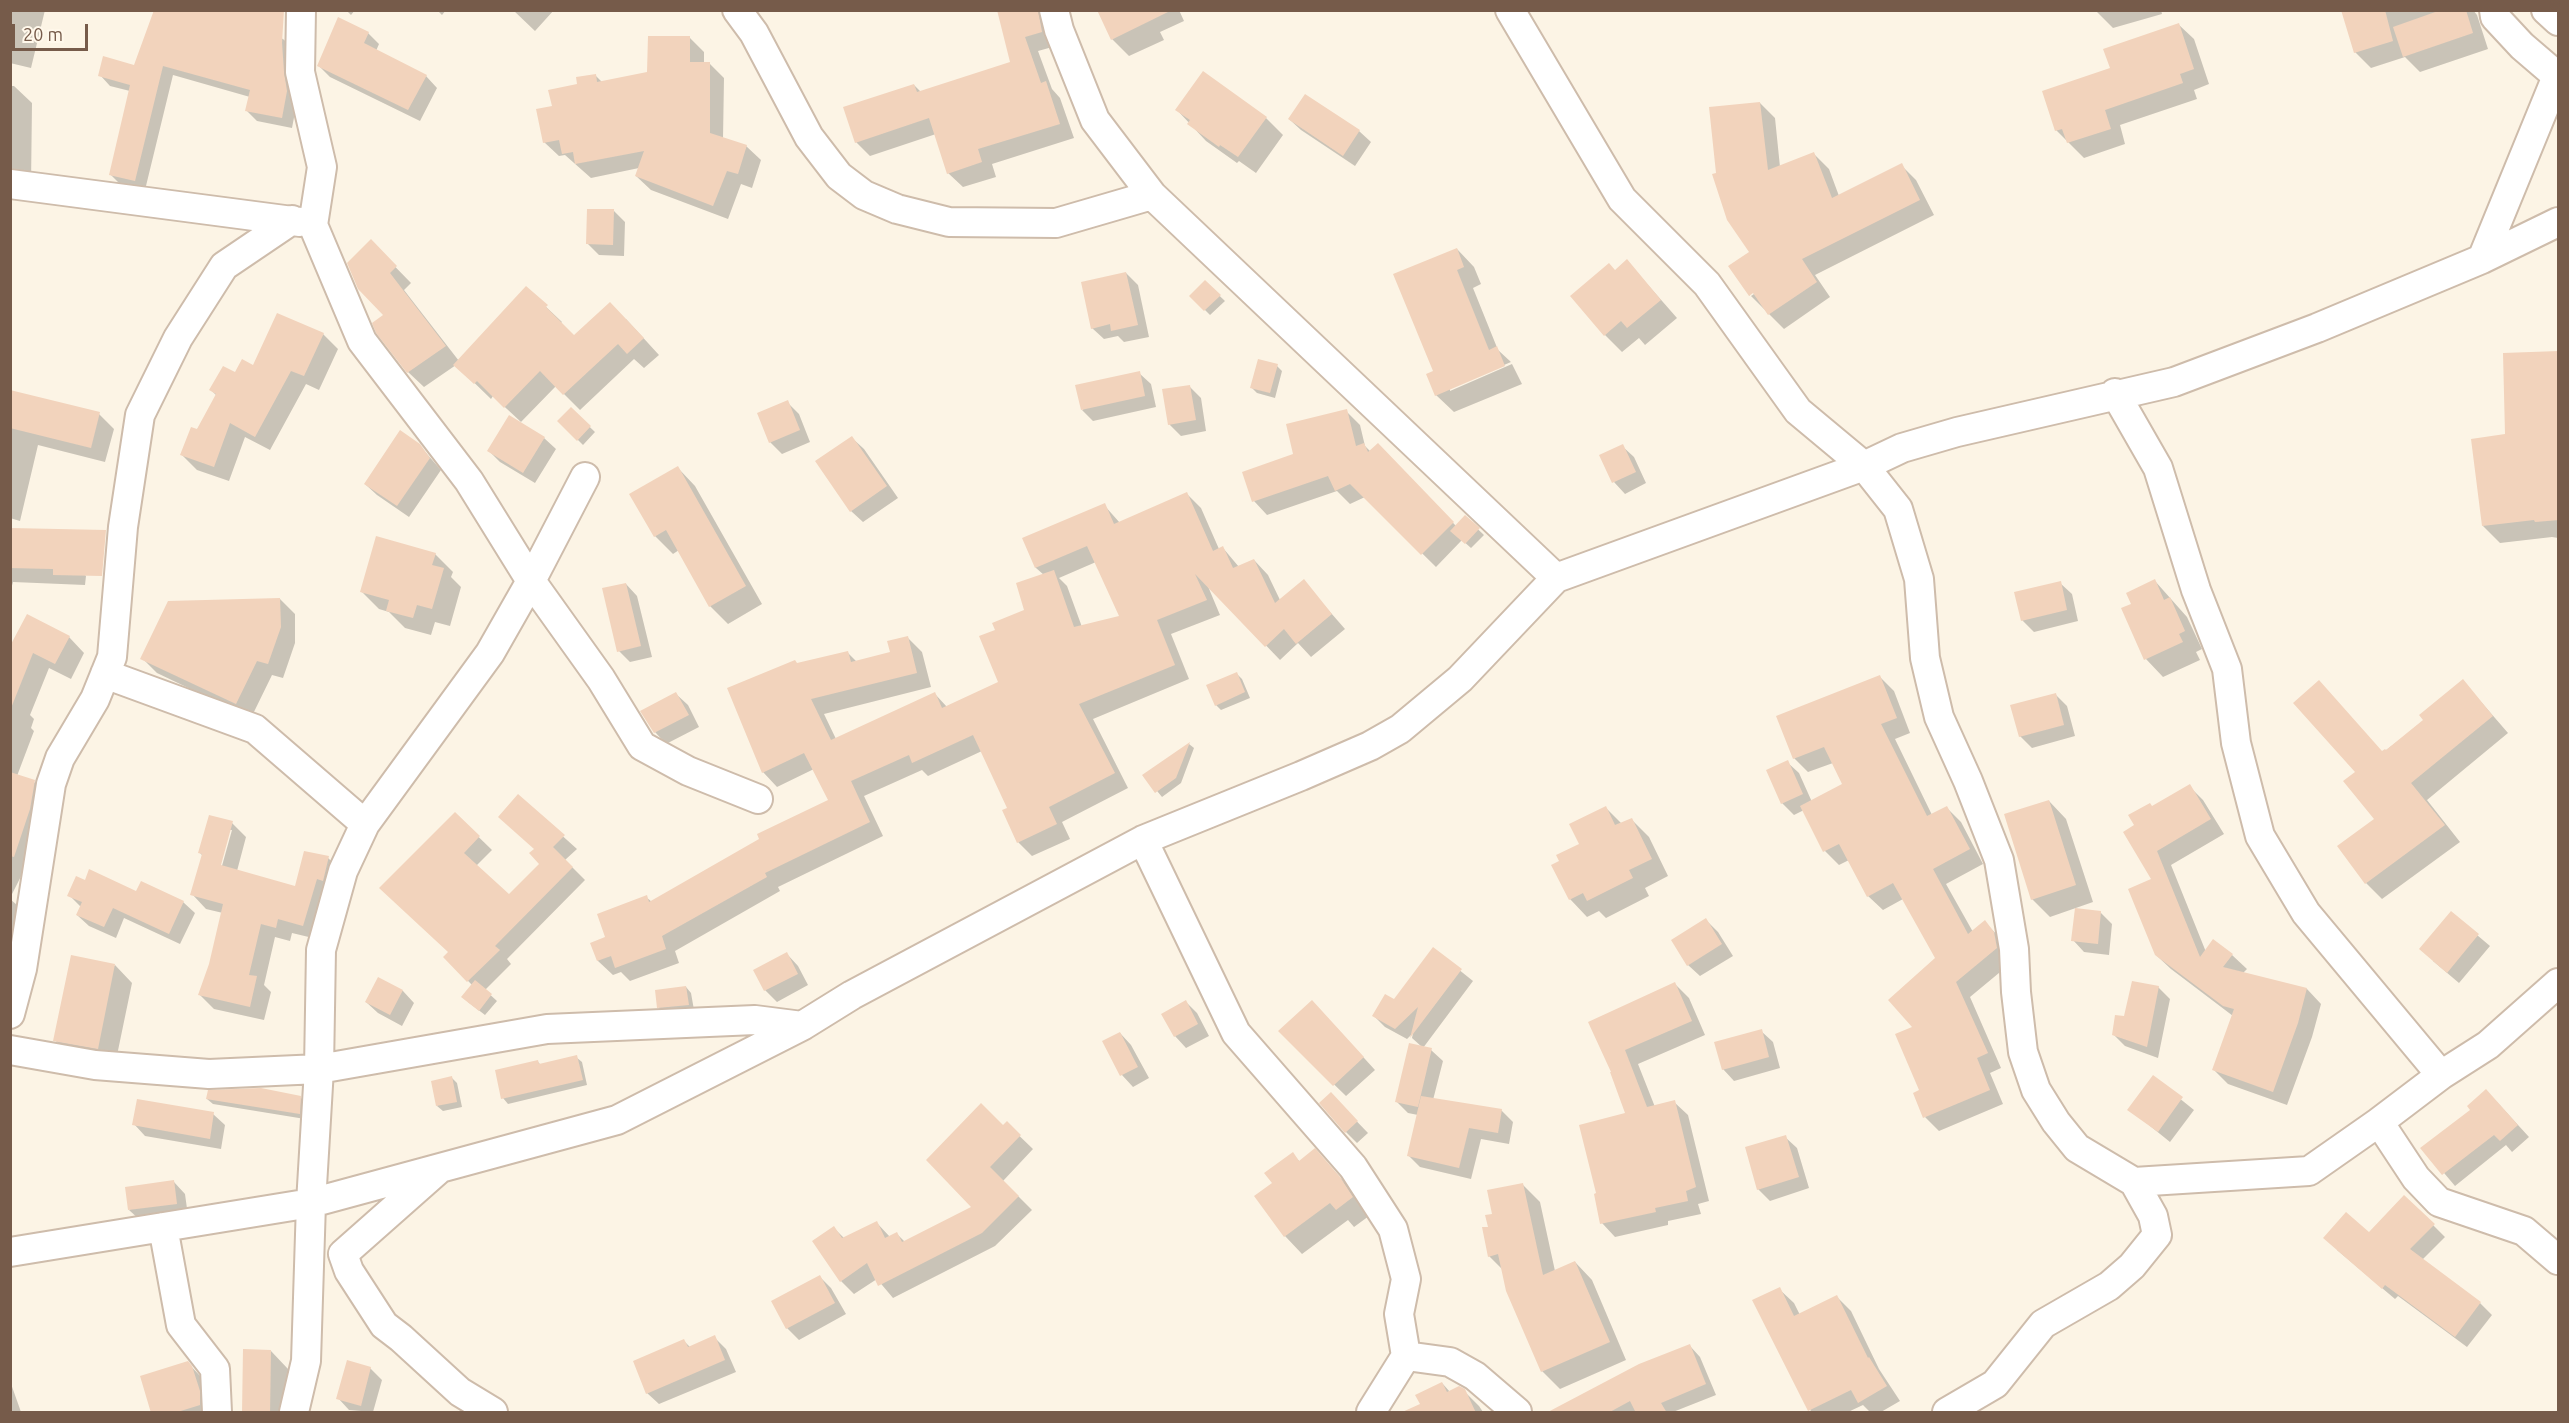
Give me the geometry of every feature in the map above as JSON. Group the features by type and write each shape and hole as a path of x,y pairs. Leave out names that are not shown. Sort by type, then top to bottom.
{"street":[{"path":"10,1014 22,969 51,784 60,758 95,699 112,657 123,527 140,415 178,338 224,267 303,222 322,167 300,72 301,10"},
{"path":"737,10 754,33 809,137 839,176 864,195 897,209 949,222 1056,223 1152,195"},
{"path":"1054,10 1059,30 1095,120 1152,195 1556,578"},
{"path":"1510,10 1622,199 1707,284 1798,411 1864,466 1898,509 1919,579 1925,658 1939,717 1968,781 1999,860 2014,949 2023,1052 2036,1090 2056,1122 2077,1148 2134,1182 2153,1216 2157,1235 2132,1266 2109,1286 2043,1324 1995,1384 1947,1413"},
{"path":"2482,259 2558,75 2522,46 2495,17 2494,10"},
{"path":"2546,10 2559,21"},
{"path":"10,184 303,222"},
{"path":"303,222 362,341 469,481 531,581 602,679 642,746 688,771 758,799"},
{"path":"10,1252 310,1203 617,1120 802,1026 852,995 1143,840 1311,771 1400,729 1460,679 1556,578 1864,466 1902,448 1957,432 2185,378 2317,328 2482,259 2559,222"},
{"path":"2115,393 2158,468 2196,590 2227,669 2236,743 2260,836 2306,913 2441,1075"},
{"path":"294,1413 306,1361 310,1203 319,1069 321,950 343,871 365,824 490,653 531,581 585,477"},
{"path":"105,674 255,729 365,824"},
{"path":"1143,840 1236,1033 1353,1167 1393,1229 1406,1279 1399,1314 1406,1356 1371,1413"},
{"path":"2134,1182 2309,1171 2441,1075 2488,1045 2559,983"},
{"path":"10,1050 95,1065 209,1074 319,1069 547,1029 755,1020 802,1026"},
{"path":"2379,1122 2416,1178 2439,1203 2524,1231 2559,1260"},
{"path":"444,1165 343,1254 349,1271 384,1325 402,1338 460,1392 494,1413"},
{"path":"163,1227 181,1325 215,1369 217,1413"},
{"path":"1406,1356 1450,1362 1475,1376 1517,1413"}],"building":[{"path":"154,10 284,10 282,43 287,91 282,118 245,111 250,90 163,66 135,181 109,175 130,85 98,76 103,56 134,65"},
{"path":"997,10 1038,10 1042,32 1025,37 1041,83 1046,81 1060,124 978,149 982,162 947,174 929,118 855,143 843,107 914,84 917,92 1010,62"},
{"path":"1097,10 1172,10 1111,40"},
{"path":"2341,10 2385,10 2393,41 2354,53"},
{"path":"2441,10 2466,10 2473,33 2403,57 2393,27"},
{"path":"338,17 369,32 364,43 427,75 408,110 317,66"},
{"path":"2179,23 2194,69 2180,74 2183,83 2105,110 2111,129 2067,143 2062,129 2055,131 2042,91 2110,68 2103,49"},
{"path":"648,36 690,36 690,62 710,62 710,133 747,145 738,174 727,171 713,206 635,176 644,151 575,164 573,152 562,154 559,140 543,143 536,109 552,106 548,90 577,84 576,77 596,74 597,82 647,72"},
{"path":"1203,71 1267,117 1238,157 1220,145 1219,147 1187,124 1190,120 1175,110"},
{"path":"1305,94 1360,130 1343,156 1288,119"},
{"path":"1760,102 1768,170 1814,152 1832,198 1902,163 1920,200 1802,259 1817,282 1768,315 1753,293 1749,296 1728,266 1749,252 1727,220 1712,174 1716,173 1709,107"},
{"path":"587,209 614,209 613,245 586,244"},
{"path":"371,239 397,266 390,273 446,346 407,373 376,333 372,323 383,315 358,289 347,263"},
{"path":"1457,248 1464,267 1457,270 1489,350 1497,346 1505,366 1435,396 1426,374 1433,371 1393,274"},
{"path":"1627,259 1661,300 1627,328 1621,321 1604,336 1570,296 1609,263 1615,270"},
{"path":"1126,272 1138,325 1111,331 1110,324 1091,329 1081,282"},
{"path":"1205,280 1221,295 1204,311 1189,296"},
{"path":"526,286 548,305 546,307 574,335 610,302 644,338 627,354 618,344 563,395 540,371 504,408 477,381 474,384 453,365"},
{"path":"277,313 324,333 304,376 291,371 255,437 230,423 214,467 180,455 191,427 197,429 216,394 209,390 223,366 235,372 242,359 253,365"},
{"path":"2559,351 2559,520 2535,522 2534,520 2482,526 2471,439 2505,434 2503,353"},
{"path":"1258,359 1278,364 1270,393 1250,388"},
{"path":"1140,371 1145,396 1081,410 1075,385"},
{"path":"1190,385 1196,420 1168,425 1162,389"},
{"path":"10,390 100,412 91,448 10,428"},
{"path":"788,400 800,430 769,443 757,413"},
{"path":"571,407 591,426 577,441 557,421"},
{"path":"1347,409 1356,446 1364,443 1368,452 1378,443 1454,522 1421,555 1350,484 1335,491 1328,476 1252,502 1242,472 1293,454 1286,424"},
{"path":"509,415 545,437 523,473 487,451"},
{"path":"400,430 420,444 430,458 397,506 364,484"},
{"path":"852,436 887,486 850,512 815,461"},
{"path":"1623,444 1636,472 1612,483 1599,455"},
{"path":"678,466 746,586 709,607 666,530 654,537 629,494"},
{"path":"1187,492 1213,551 1223,546 1233,568 1254,559 1275,603 1304,579 1332,614 1296,644 1284,629 1265,647 1195,574 1207,600 1157,620 1175,665 1079,704 1115,773 1049,807 1057,824 1017,843 1002,810 1007,808 973,735 912,763 909,755 851,781 870,822 765,873 767,877 662,936 666,949 615,968 611,956 597,961 590,943 605,937 597,914 647,895 649,902 759,839 757,834 828,800 804,753 762,773 727,688 795,660 797,663 848,651 851,662 890,652 887,641 908,636 917,673 811,699 831,740 935,692 942,708 998,682 979,636 995,630 992,623 1024,610 1016,583 1054,570 1074,627 1119,616 1087,546 1035,568 1022,538 1105,503 1114,524"},
{"path":"1465,515 1480,528 1465,544 1450,531"},
{"path":"10,528 106,530 102,576 53,575 53,569 10,568"},
{"path":"376,536 436,553 432,565 444,568 432,609 417,605 413,618 386,611 389,600 360,592"},
{"path":"2155,579 2164,600 2170,597 2185,631 2179,634 2183,642 2144,660 2121,608 2131,604 2126,593"},
{"path":"2061,581 2067,610 2021,621 2014,592"},
{"path":"626,583 641,646 617,652 602,588"},
{"path":"280,598 281,627 268,664 257,661 236,704 140,659 168,601"},
{"path":"27,614 70,636 55,664 33,653 11,708 10,646"},
{"path":"1237,672 1245,692 1215,706 1206,685"},
{"path":"1880,675 1897,718 1881,724 1927,816 1947,806 1970,849 1933,869 1968,934 1985,920 1994,932 1997,948 1956,982 1988,1053 1977,1058 1990,1090 1923,1118 1913,1093 1919,1090 1895,1034 1912,1027 1888,1000 1935,958 1893,883 1867,897 1839,844 1823,852 1800,806 1842,784 1824,747 1793,759 1776,716"},
{"path":"2463,679 2493,716 2411,783 2445,825 2365,884 2337,846 2374,819 2343,781 2355,772 2293,703 2319,680 2382,751 2423,720 2419,715"},
{"path":"676,692 689,715 654,733 640,711"},
{"path":"2056,693 2064,725 2019,737 2010,705"},
{"path":"1190,742 1176,778 1155,793 1142,775"},
{"path":"1788,760 1803,794 1781,804 1766,770"},
{"path":"10,772 35,780 30,809 14,857 10,856"},
{"path":"2190,784 2211,819 2157,851 2200,957 2213,939 2233,954 2223,967 2307,988 2298,1023 2273,1092 2212,1070 2234,1009 2223,1006 2155,955 2128,889 2151,879 2123,832 2134,825 2128,815 2150,803 2152,806"},
{"path":"518,794 565,835 553,847 573,867 495,946 500,950 467,982 443,957 448,952 379,888 455,812 480,836 464,853 509,894 539,864 529,853 534,849 498,817"},
{"path":"2049,800 2076,885 2031,900 2004,814"},
{"path":"1606,806 1615,825 1632,818 1652,859 1629,870 1633,878 1587,901 1583,893 1569,900 1551,865 1559,861 1556,855 1579,844 1569,824"},
{"path":"209,815 233,821 221,865 295,886 304,851 329,856 323,881 317,879 303,926 278,919 276,928 261,924 249,975 257,976 250,1007 198,995 209,964 223,904 190,895 202,854 198,853"},
{"path":"89,869 136,891 141,881 184,901 169,934 113,908 104,927 76,915 82,902 67,896 76,876 85,880"},
{"path":"2075,908 2101,911 2098,944 2071,941"},
{"path":"2451,911 2479,934 2447,973 2419,949"},
{"path":"1706,918 1722,944 1687,966 1671,940"},
{"path":"1433,947 1462,969 1410,1038 1418,1007 1395,1029 1372,1016 1385,994 1394,999"},
{"path":"787,952 798,974 764,991 753,970"},
{"path":"71,955 115,964 98,1049 53,1041"},
{"path":"378,977 403,990 390,1015 365,1002"},
{"path":"475,980 492,994 479,1011 461,997"},
{"path":"2132,981 2159,986 2147,1047 2112,1035 2115,1015 2124,1016"},
{"path":"1675,982 1692,1021 1625,1050 1647,1107 1675,1100 1696,1187 1686,1191 1688,1201 1655,1208 1656,1212 1600,1224 1594,1194 1596,1193 1579,1125 1625,1113 1611,1072 1588,1022"},
{"path":"686,986 689,1005 657,1008 655,990"},
{"path":"1186,1000 1198,1024 1174,1037 1161,1014"},
{"path":"1312,1000 1364,1057 1333,1086 1278,1031"},
{"path":"1762,1029 1769,1057 1722,1070 1714,1042"},
{"path":"1120,1032 1138,1067 1120,1076 1102,1041"},
{"path":"1409,1043 1432,1048 1418,1107 1395,1102"},
{"path":"577,1055 583,1080 501,1099 495,1070 538,1060 539,1064"},
{"path":"2153,1075 2183,1097 2158,1132 2127,1110"},
{"path":"452,1076 457,1102 436,1106 431,1081"},
{"path":"261,1088 301,1096 300,1114 206,1099 208,1090"},
{"path":"2486,1089 2518,1125 2500,1141 2494,1135 2442,1175 2420,1148 2470,1110 2467,1106"},
{"path":"1331,1092 1358,1121 1345,1133 1319,1103"},
{"path":"1421,1096 1502,1109 1498,1133 1469,1128 1459,1168 1407,1156"},
{"path":"137,1099 214,1112 210,1139 132,1125"},
{"path":"981,1103 1003,1125 1007,1121 1021,1135 990,1167 1019,1196 982,1233 878,1286 867,1263 840,1282 812,1241 834,1226 842,1238 877,1221 885,1238 897,1232 902,1242 971,1207 926,1160"},
{"path":"1786,1135 1799,1177 1757,1190 1745,1147"},
{"path":"1315,1148 1340,1177 1353,1197 1336,1210 1330,1203 1284,1237 1254,1196 1272,1183 1264,1173 1293,1152 1299,1161"},
{"path":"174,1180 177,1204 128,1210 125,1187"},
{"path":"1523,1183 1543,1275 1575,1261 1610,1342 1541,1372 1506,1291 1498,1254 1488,1257 1482,1227 1488,1227 1485,1215 1492,1214 1487,1190"},
{"path":"2404,1195 2435,1224 2410,1249 2481,1302 2455,1337 2385,1285 2382,1289 2323,1238 2346,1212 2369,1232"},
{"path":"820,1275 835,1303 786,1329 771,1301"},
{"path":"1780,1287 1794,1316 1837,1295 1868,1358 1887,1386 1858,1403 1851,1390 1808,1411 1752,1300"},
{"path":"715,1335 725,1360 646,1394 633,1361 684,1339 688,1347"},
{"path":"1690,1344 1706,1384 1661,1403 1667,1413 1636,1413 1630,1401 1608,1413 1546,1413 1639,1364"},
{"path":"243,1349 271,1350 270,1413 242,1413"},
{"path":"347,1360 371,1367 361,1406 336,1399"},
{"path":"188,1361 192,1366 200,1391 200,1405 174,1413 151,1413 140,1376"},
{"path":"1442,1382 1447,1392 1459,1386 1465,1389 1476,1413 1400,1413 1420,1404 1415,1395"}]}
